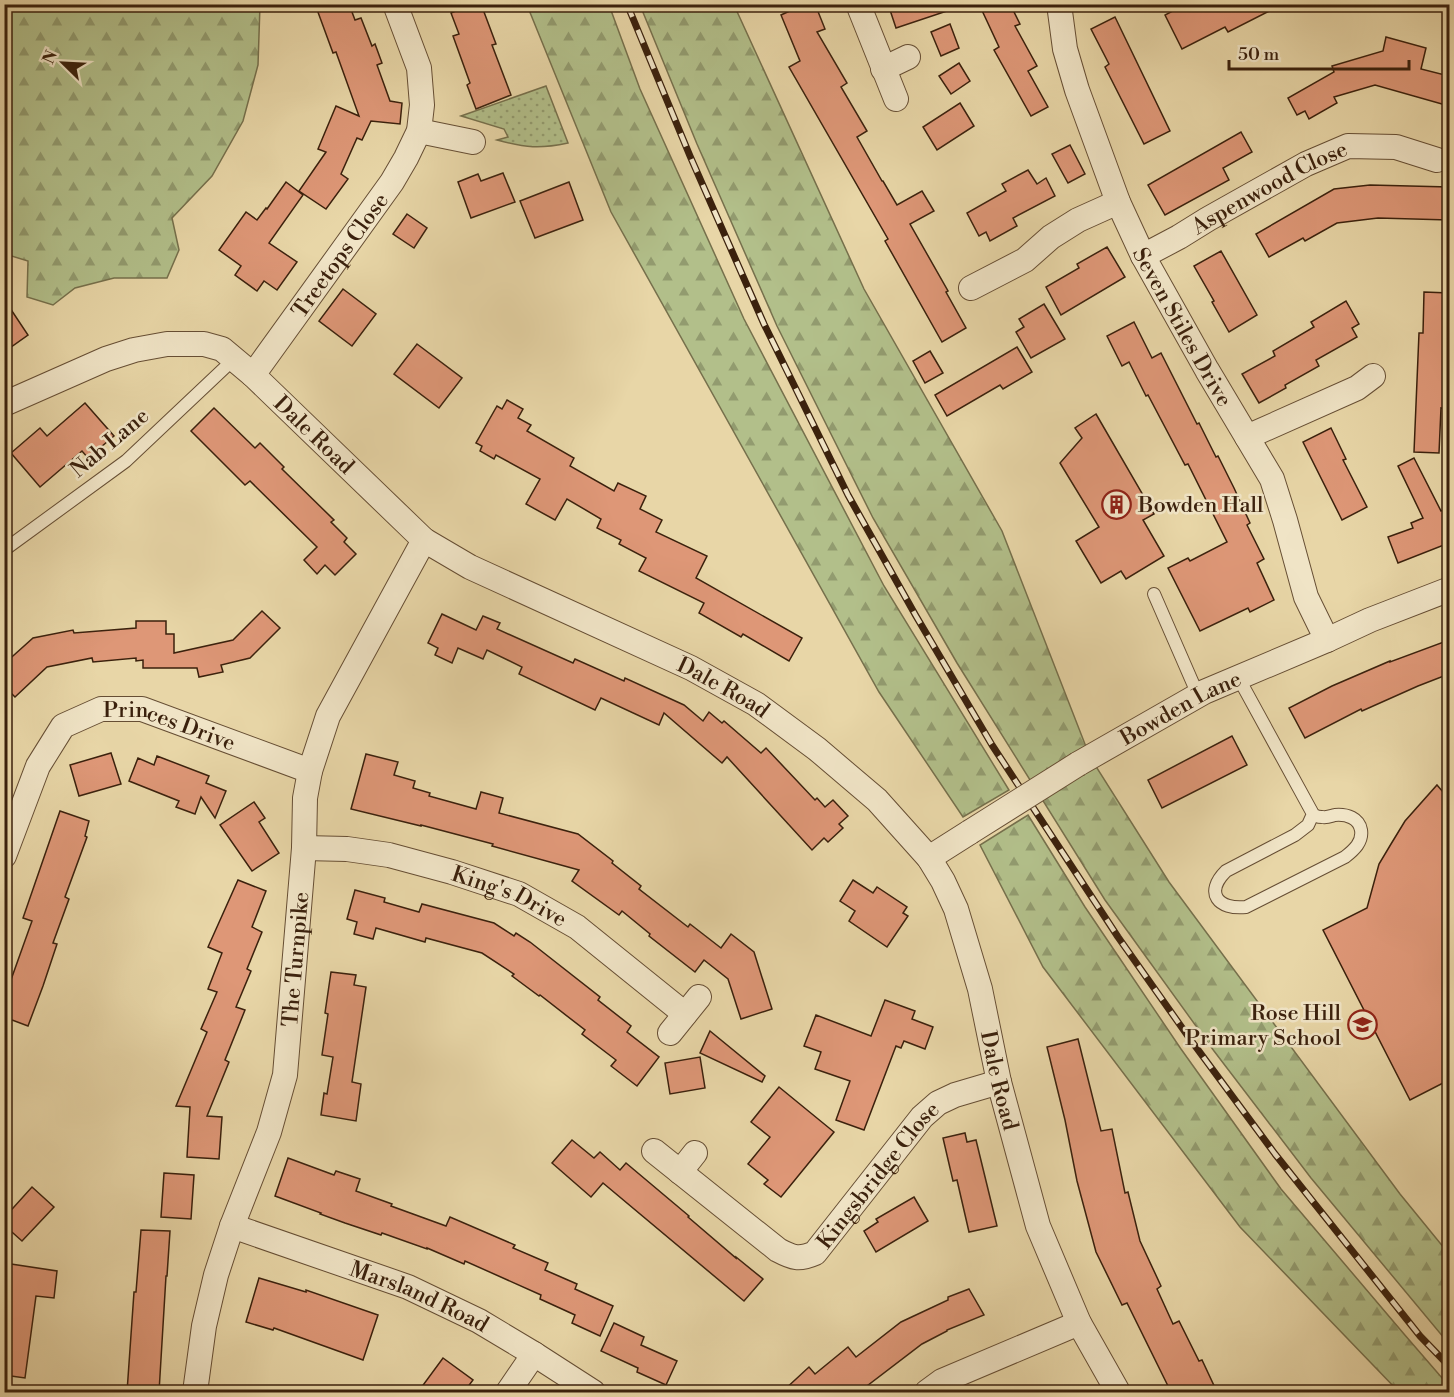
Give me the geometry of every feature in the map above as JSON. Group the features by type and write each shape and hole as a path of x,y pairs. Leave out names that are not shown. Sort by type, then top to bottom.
{"street":[{"name":"Treetops Close","path":"253,375 392,182 419,131 422,105 419,68 395,4"},
{"path":"858,4 896,99"},
{"name":"Seven Stiles Drive","path":"1059,4 1065,49 1077,90 1118,202 1143,256 1207,370 1272,478 1306,597 1327,640"},
{"path":"883,69 908,57"},
{"path":"419,131 473,142"},
{"name":"Aspenwood Close","path":"1143,256 1306,164 1348,147 1396,147 1437,160"},
{"path":"971,290 1025,260 1051,237 1078,220 1118,202"},
{"name":"Dale Road","path":"4,404 106,359 134,350 167,344 204,344 222,349 253,375 424,540 470,567 692,668 756,704 817,749 877,800 929,858 957,909 980,989 999,1082 1038,1226 1079,1323 1118,1392"},
{"path":"1247,437 1357,388 1373,376"},
{"name":"The Turnpike","path":"195,1392 204,1326 216,1275 232,1226 269,1132 285,1076 304,848 305,798 310,771 328,716 424,540"},
{"name":"Bowden Lane","path":"929,858 1078,764 1198,695 1370,620 1449,589"},
{"name":"Princes Drive","path":"4,856 38,766 63,726 101,709 142,709 310,771"},
{"name":"King's Drive","path":"304,848 347,849 389,855 452,872 519,894 577,927 692,1005 670,1034"},
{"name":"Kingsbridge Close","path":"654,1151 778,1250 790,1256 804,1258 815,1253 930,1110 938,1103 955,1095 999,1082"},
{"path":"680,1172 695,1153"},
{"name":"Marsland Road","path":"232,1226 408,1287 479,1321 593,1392"},
{"path":"927,1392 942,1381 1079,1323"},
{"path":"508,1392 534,1354"}],"lane":[{"name":"Nab Lane","path":"4,550 126,461 234,358"},
{"path":"1154,594 1198,695"},
{"path":"1238,676 1311,811 1325,818 1344,815 1354,818 1360,826 1361,834 1359,843 1345,857 1246,908 1234,909 1219,901 1215,894 1215,886 1226,871 1295,835 1308,825 1311,811"}],"green space":[{"path":"4,5 260,5 258,65 243,121 212,176 172,218 179,250 167,278 114,278 75,288 53,305 27,297 28,261 5,254"},
{"path":"527,5 609,5 640,89 744,319 884,586 1009,790 963,817 879,692 611,212"},
{"path":"640,5 734,5 864,289 1002,531 1090,757 1169,882 1400,1194 1449,1254 1449,1344 1311,1178 1214,1051 1105,900 957,663 873,518 777,326 697,144"},
{"path":"546,86 568,143 541,147 507,143 497,140 508,137 504,129 461,116"},
{"path":"1028,815 1085,907 1181,1049 1281,1189 1449,1386 1449,1392 1399,1392 1240,1227 1043,967 980,845"}],"building":[{"path":"315,4 349,4 355,20 361,18 372,46 375,44 382,63 377,65 390,101 402,103 400,124 371,121 362,140 357,138 341,174 348,179 326,209 299,191 326,152 318,149 336,106 359,116 336,52 333,53"},
{"path":"472,4 481,4 496,44 492,45 511,95 476,109 467,85 470,83 453,36 459,34 451,13"},
{"path":"805,4 815,4 825,29 817,32 847,83 841,87 867,131 857,137 882,181 897,205 922,191 934,211 910,224 966,328 942,342 885,241 888,239 789,67 800,61 781,15"},
{"path":"888,4 956,4 956,8 896,28"},
{"path":"979,4 1010,4 1020,24 1015,26 1037,66 1028,71 1048,107 1031,116 994,50 999,47"},
{"path":"1186,4 1283,4 1228,32 1225,27 1182,49 1165,15"},
{"path":"1115,17 1170,131 1144,144 1105,67 1109,64 1091,29"},
{"path":"950,24 959,48 941,56 931,32"},
{"path":"1386,37 1426,48 1421,69 1449,76 1449,106 1375,85 1334,97 1337,103 1309,119 1305,111 1297,115 1288,98 1334,72 1332,66 1383,51"},
{"path":"959,63 970,81 951,94 939,76"},
{"path":"960,103 974,126 937,150 923,127"},
{"path":"1241,132 1252,152 1223,168 1229,180 1165,215 1148,185"},
{"path":"1070,145 1085,174 1068,183 1052,154"},
{"path":"1028,170 1037,184 1046,178 1055,196 1013,218 1017,226 990,241 986,232 979,236 967,213 1006,191 1002,184"},
{"path":"503,173 515,202 471,218 458,182 478,174 481,181"},
{"path":"286,182 303,195 269,243 297,262 277,290 264,281 257,291 235,275 241,266 219,250 246,212 257,220"},
{"path":"569,182 583,220 535,238 520,201"},
{"path":"1370,185 1449,187 1449,220 1378,218 1337,223 1269,257 1256,234 1334,189"},
{"path":"407,214 427,228 414,248 393,234"},
{"path":"1107,247 1125,277 1061,315 1046,287 1079,268 1077,264"},
{"path":"1221,251 1257,315 1229,332 1194,266"},
{"path":"343,289 376,314 352,346 319,321"},
{"path":"1424,292 1449,293 1446,409 1441,408 1439,453 1414,452 1419,333 1423,333"},
{"path":"4,299 28,335 4,352"},
{"path":"1346,301 1359,324 1352,328 1357,337 1316,360 1319,366 1259,403 1242,374 1275,356 1273,351 1314,327 1311,322"},
{"path":"1044,304 1065,339 1031,358 1016,332 1024,327 1019,319"},
{"path":"1134,322 1152,358 1161,353 1197,424 1199,423 1216,457 1218,456 1250,523 1247,525 1264,559 1257,563 1274,600 1250,612 1248,608 1200,631 1168,568 1188,558 1190,561 1227,542 1188,464 1185,465 1129,362 1122,366 1107,336"},
{"path":"417,344 462,378 439,408 394,374"},
{"path":"1017,347 1032,372 1003,389 1000,385 947,416 935,395"},
{"path":"930,351 943,373 925,383 913,361"},
{"path":"507,400 523,409 518,418 531,425 527,431 574,458 570,466 614,491 618,483 646,496 640,509 662,520 656,532 707,556 696,578 802,638 789,661 743,634 741,637 699,613 704,603 639,571 646,558 619,544 621,540 597,528 601,519 567,499 555,520 526,504 540,479 496,455 494,459 480,451 482,446 476,443 497,406 502,409"},
{"path":"85,403 114,436 88,458 82,451 40,487 11,453 40,428 47,436"},
{"path":"214,408 255,448 260,443 284,467 282,469 334,520 331,522 347,538 344,542 356,554 335,575 325,565 317,574 304,560 317,547 250,481 245,485 191,431"},
{"name":"Bowden Hall","path":"1096,414 1154,514 1143,520 1164,556 1126,579 1121,571 1101,583 1076,541 1099,527 1060,463 1082,438 1075,428"},
{"path":"1331,428 1346,459 1343,460 1367,507 1342,520 1303,442"},
{"path":"1414,458 1441,511 1449,507 1449,543 1398,563 1388,537 1413,528 1411,523 1423,518 1398,466"},
{"path":"262,611 280,628 250,658 221,665 223,672 199,677 197,668 143,668 143,660 136,661 136,658 93,662 92,658 47,667 15,697 4,686 4,664 33,638 73,630 74,633 136,628 136,621 166,621 166,634 174,634 174,653 233,640"},
{"path":"442,614 476,630 483,616 500,623 497,629 573,663 575,659 624,681 625,678 684,705 703,721 709,712 722,723 724,721 761,753 766,748 815,800 817,798 825,807 833,800 848,816 839,824 843,828 828,842 824,838 812,850 727,757 722,763 664,713 659,725 601,698 595,710 519,674 522,667 487,650 483,659 458,648 452,663 435,655 438,648 428,643"},
{"path":"1449,640 1449,674 1362,711 1361,709 1305,738 1289,708 1332,686 1390,661"},
{"path":"1232,736 1247,765 1162,808 1148,780"},
{"path":"111,753 121,784 79,796 70,765"},
{"path":"366,754 398,762 394,775 415,781 413,788 430,793 429,796 476,809 481,792 503,798 499,813 578,834 641,886 639,889 688,927 690,924 721,948 731,934 754,952 772,1009 741,1019 728,979 704,960 695,972 649,936 650,934 622,911 619,915 572,881 579,870 492,846 493,844 351,809"},
{"path":"157,756 209,776 206,783 226,791 215,818 201,797 195,814 176,807 179,801 129,781 138,758 154,765"},
{"path":"1437,785 1449,799 1449,1080 1410,1100 1323,930 1367,908 1379,864 1405,821"},
{"path":"254,802 265,818 259,822 279,853 252,871 220,825"},
{"path":"60,811 89,821 85,836 87,837 65,897 69,899 53,943 57,944 28,1026 4,1017 4,1009 11,993 7,991 32,921 23,918"},
{"path":"238,880 266,891 252,927 262,932 247,969 251,971 236,1007 245,1010 225,1060 229,1062 207,1116 222,1117 219,1159 187,1157 190,1107 176,1106 207,1032 201,1029 217,992 208,989 222,953 208,947"},
{"path":"853,880 873,893 877,887 907,907 903,913 908,916 887,947 849,921 855,911 840,901"},
{"path":"355,890 385,898 384,902 419,912 422,904 494,923 514,936 516,933 600,997 598,1000 631,1026 627,1032 659,1057 637,1086 611,1066 616,1060 582,1034 585,1030 512,976 514,974 482,953 426,938 425,942 376,928 373,939 354,934 357,922 347,919"},
{"path":"331,972 356,975 354,985 366,987 352,1082 361,1084 356,1121 321,1115 333,1057 322,1055"},
{"path":"885,1000 915,1011 912,1019 933,1027 925,1049 904,1041 901,1048 896,1046 864,1130 836,1120 850,1081 815,1069 821,1052 804,1046 816,1015 871,1036"},
{"path":"710,1031 765,1076 762,1082 700,1053"},
{"path":"1078,1039 1101,1131 1112,1129 1125,1193 1128,1192 1140,1241 1161,1286 1157,1289 1173,1324 1179,1321 1199,1361 1202,1360 1217,1392 1171,1392 1127,1303 1122,1305 1096,1252 1077,1181 1047,1047"},
{"path":"700,1057 705,1088 670,1094 665,1063"},
{"path":"779,1087 834,1132 781,1197 764,1184 768,1180 748,1164 770,1137 751,1122"},
{"path":"965,1133 967,1142 976,1140 997,1226 969,1232 957,1180 953,1181 943,1138"},
{"path":"572,1140 594,1158 600,1152 620,1170 626,1163 763,1279 744,1301 603,1183 591,1197 552,1163"},
{"path":"288,1158 334,1175 336,1171 360,1179 356,1191 446,1226 450,1217 515,1245 513,1248 548,1263 545,1270 577,1284 575,1289 613,1306 600,1336 572,1323 575,1315 540,1299 541,1295 465,1261 464,1264 427,1248 345,1223 275,1196"},
{"path":"164,1173 194,1175 191,1219 161,1217"},
{"path":"32,1187 54,1207 22,1241 4,1225 4,1218"},
{"path":"914,1197 928,1221 876,1252 864,1231 878,1222 876,1219"},
{"path":"141,1230 170,1231 159,1392 127,1392"},
{"path":"11,1264 57,1271 54,1298 36,1296 25,1378 4,1375 4,1318"},
{"path":"259,1278 306,1292 306,1290 378,1315 363,1360 274,1328 273,1330 246,1322"},
{"path":"969,1289 984,1315 947,1330 922,1344 859,1392 782,1392 809,1367 815,1374 848,1347 856,1357 901,1322 948,1300 948,1297"},
{"path":"614,1323 644,1337 641,1345 677,1361 666,1385 637,1372 638,1368 601,1351"},
{"path":"443,1358 473,1380 464,1392 418,1392"}],"railway":[{"path":"627,4 690,156 764,324 848,495 992,745 1118,937 1190,1039 1275,1154 1420,1336 1450,1367"}],"place":[{"name":"Bowden Hall","path":"1117,504"},
{"name":"Rose Hill Primary School","path":"1362,1025"}]}
